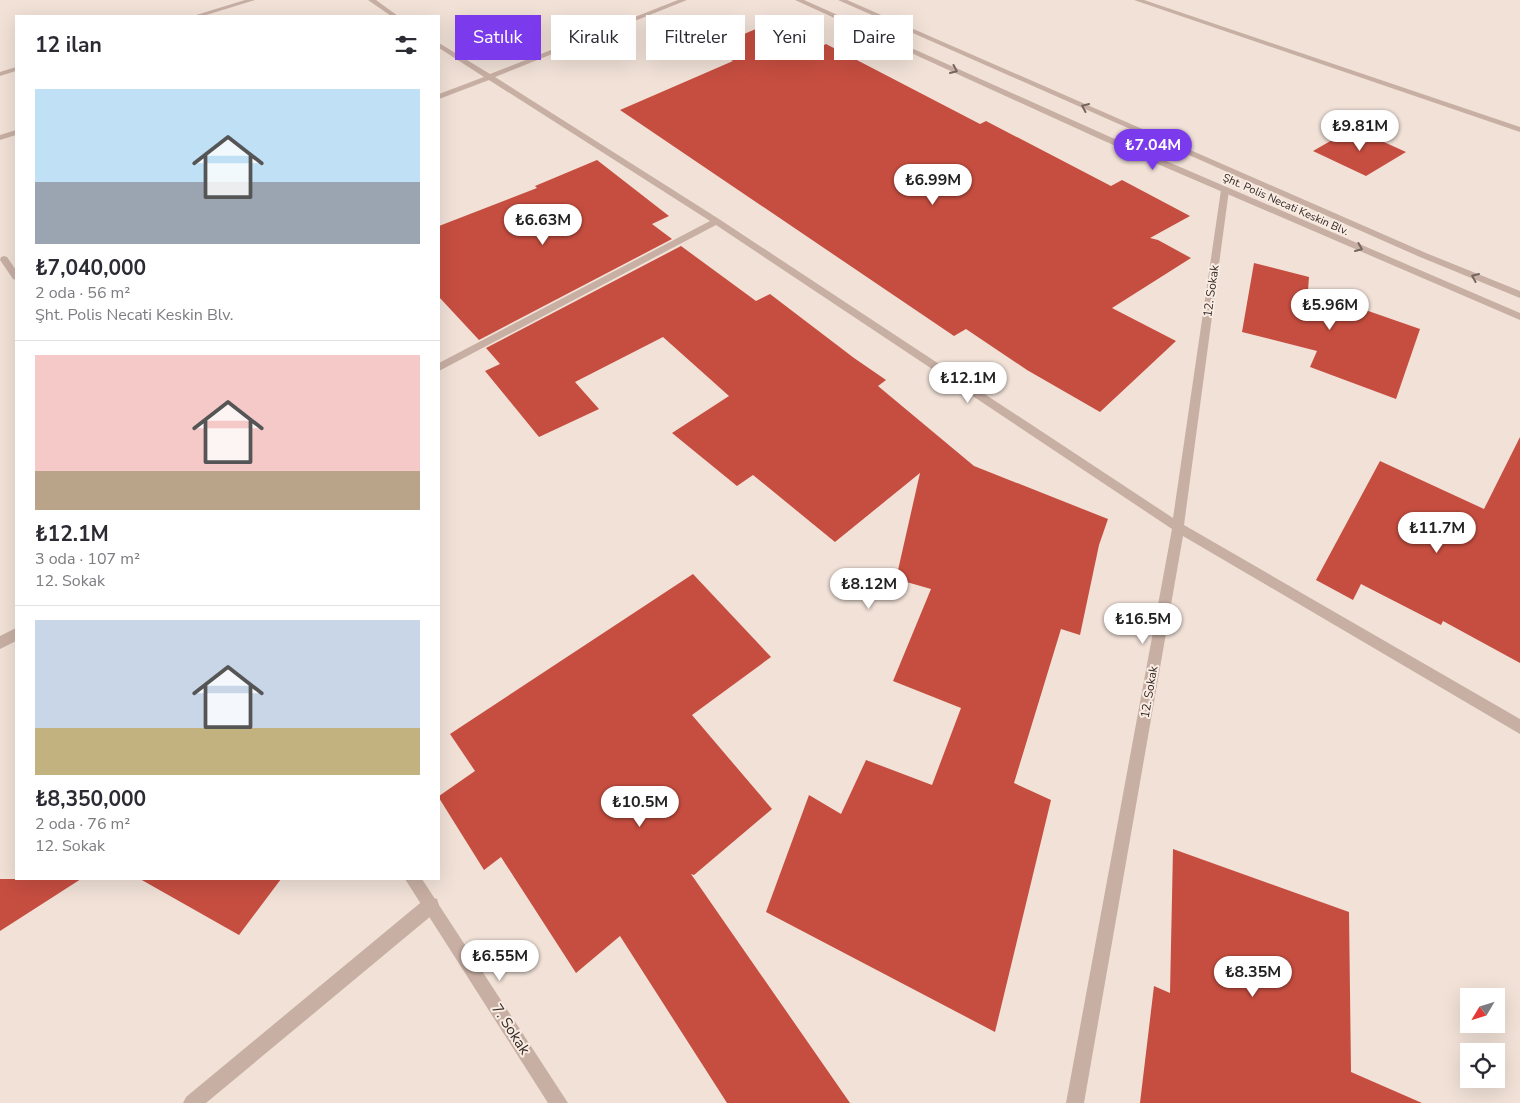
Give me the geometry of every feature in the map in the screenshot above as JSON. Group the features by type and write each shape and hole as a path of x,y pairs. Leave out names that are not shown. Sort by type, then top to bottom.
{"street":[{"path":"200,15 252,0"},
{"path":"371,0 394,15"},
{"path":"440,97 684,0"},
{"name":"Şht. Polis Necati Keskin Blv.","path":"798,0 1105,138 1520,317"},
{"name":"Şht. Polis Necati Keskin Blv.","path":"841,0 1423,255 1520,295"},
{"path":"1137,0 1520,130"},
{"path":"440,46 716,221 1178,528 1520,728"},
{"path":"0,74 15,69"},
{"path":"0,138 15,132"},
{"name":"12. Sokak","path":"1075,1103 1178,528 1225,190"},
{"path":"440,366 716,221"},
{"path":"15,254 2,259 15,276"},
{"path":"0,643 15,635"},
{"name":"7. Sokak","path":"414,880 559,1103"},
{"path":"192,1103 431,906"}],"building":[{"path":"755,29 755,60 824,60 824,45 826,44 834,48 834,60 857,60 980,124 986,121 1111,186 1122,180 1190,216 1150,238 1158,240 1191,258 1112,308 1176,341 1100,412 1027,370 966,329 954,336 620,110 733,61 731,60 745,60 745,34"},
{"path":"1353,128 1406,152 1366,176 1313,151"},
{"path":"597,160 669,216 652,224 672,239 479,340 440,298 440,226 537,188 535,186"},
{"path":"681,246 756,301 770,294 886,380 878,386 974,466 1108,519 1099,545 1080,635 1061,629 1014,783 1051,800 995,1032 766,912 809,795 841,814 866,760 932,785 961,708 893,681 931,589 896,579 920,473 835,542 753,475 737,486 672,433 729,396 663,337 575,382 599,409 539,437 485,371 500,364 486,348"},
{"path":"1254,263 1309,277 1308,290 1420,329 1396,399 1310,367 1317,351 1242,332"},
{"path":"1520,437 1520,663 1443,621 1441,625 1361,584 1353,600 1316,580 1380,461 1484,509"},
{"path":"693,574 771,657 692,715 772,809 694,875 691,874 850,1103 727,1103 620,936 576,973 501,857 484,870 440,800 440,795 475,771 450,734"},
{"path":"1173,849 1349,912 1351,1072 1422,1103 1140,1103 1154,986 1170,993"},
{"path":"0,879 79,880 0,931"},
{"path":"142,880 280,880 239,935"}]}
